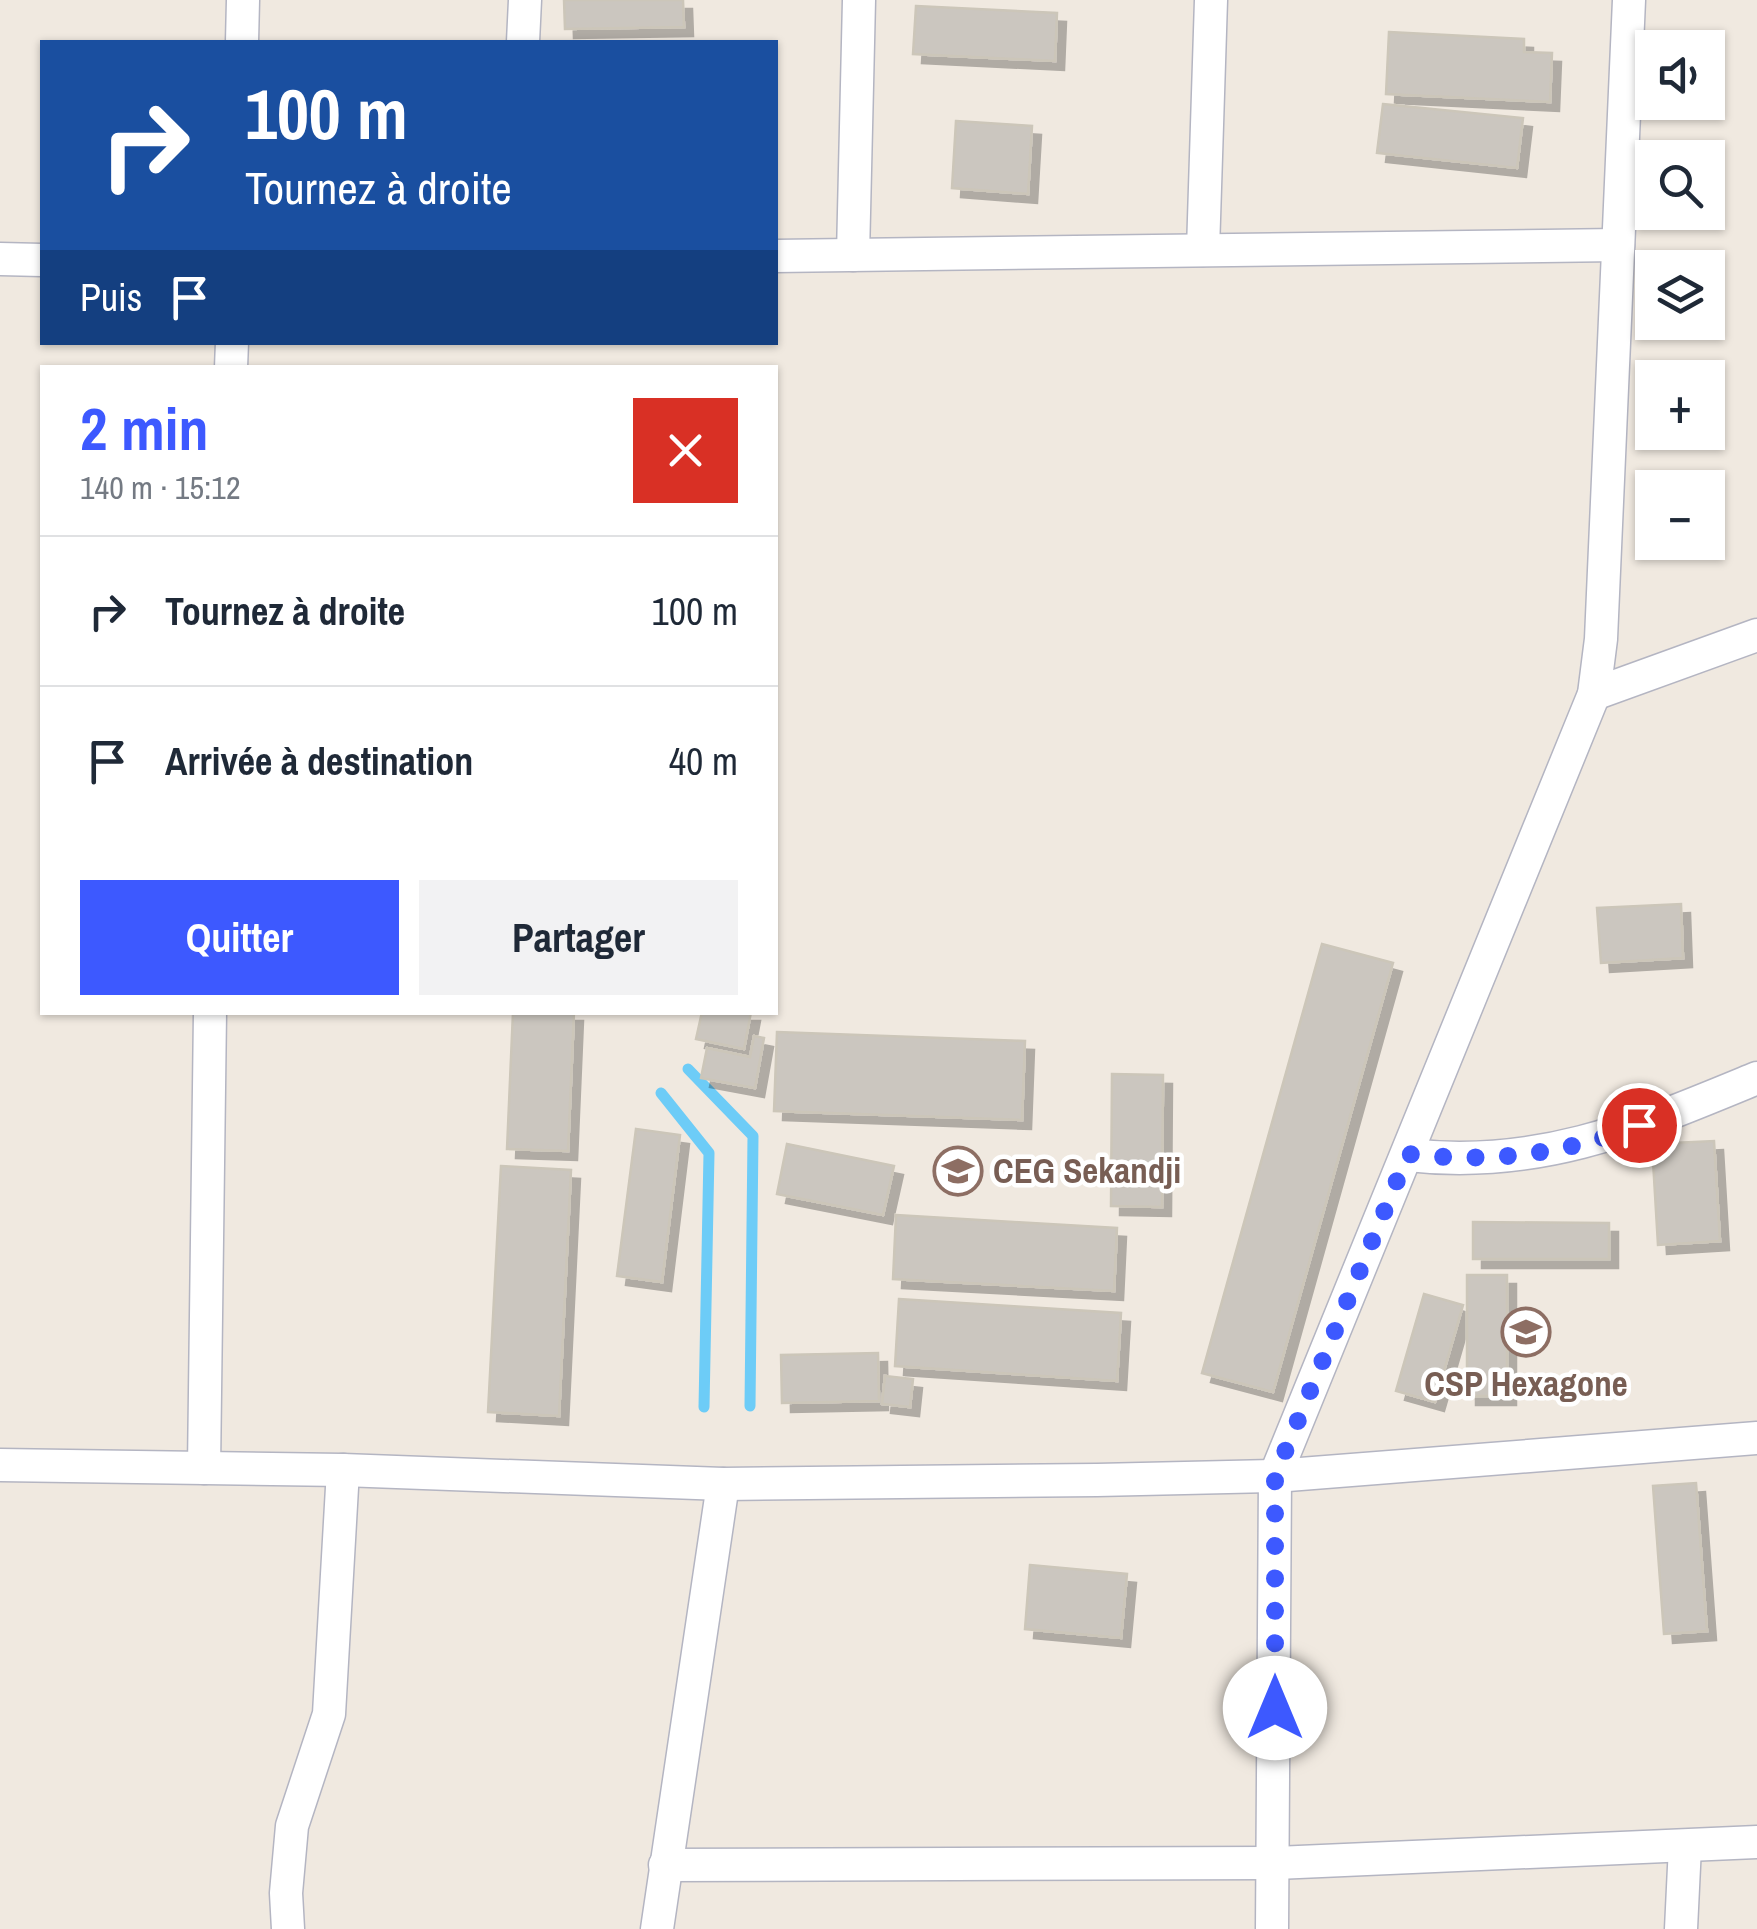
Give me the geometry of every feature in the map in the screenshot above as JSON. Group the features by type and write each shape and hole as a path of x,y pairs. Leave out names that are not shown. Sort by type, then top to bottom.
{"street":[{"path":"242,40 244,0"},
{"path":"523,40 525,0"},
{"path":"853,255 860,0"},
{"path":"1202,250 1211,0"},
{"path":"1272,1929 1276,1863 1275,1476 1594,694 1629,0"},
{"path":"778,256 1618,245"},
{"path":"0,259 40,260"},
{"path":"1594,694 1757,634"},
{"path":"204,1468 210,1015"},
{"path":"1408,1154 1466,1161 1540,1154 1606,1138 1757,1078"},
{"path":"0,1465 343,1470 722,1484 1275,1476 1757,1438"},
{"path":"288,1929 292,1826 329,1714 343,1470"},
{"path":"656,1929 722,1484"},
{"path":"665,1866 1276,1863 1757,1842"},
{"path":"1681,1929 1686,1846"}],"building":[{"path":"564,0 683,0 684,27 565,29"},
{"path":"916,6 1057,13 1055,61 913,54"},
{"path":"1389,32 1524,39 1524,52 1552,53 1550,102 1386,94"},
{"path":"1383,104 1523,118 1517,168 1377,153"},
{"path":"956,121 1032,126 1028,194 952,188"},
{"path":"1681,904 1683,958 1601,963 1597,908"},
{"path":"1322,944 1393,963 1273,1392 1202,1373"},
{"path":"513,1015 574,1015 568,1151 507,1149"},
{"path":"701,1015 750,1015 744,1049 696,1039"},
{"path":"777,1032 1025,1041 1022,1120 774,1111"},
{"path":"754,1036 764,1038 755,1088 701,1078 707,1048 750,1057"},
{"path":"1112,1074 1163,1075 1162,1207 1111,1206"},
{"path":"636,1129 680,1135 662,1282 617,1276"},
{"path":"1714,1141 1720,1241 1658,1245 1652,1144"},
{"path":"787,1144 894,1166 883,1215 777,1194"},
{"path":"501,1166 571,1170 559,1416 488,1412"},
{"path":"896,1215 1117,1228 1114,1291 893,1279"},
{"path":"1473,1222 1609,1223 1609,1259 1473,1259"},
{"path":"1467,1275 1507,1275 1507,1396 1467,1396"},
{"path":"1424,1294 1463,1305 1435,1402 1396,1391"},
{"path":"899,1299 1121,1313 1117,1381 895,1366"},
{"path":"878,1353 879,1401 782,1403 781,1355"},
{"path":"885,1376 913,1379 910,1407 882,1404"},
{"path":"1696,1483 1707,1631 1664,1634 1653,1486"},
{"path":"1030,1565 1127,1574 1121,1638 1025,1629"}],"waterway":[{"path":"688,1069 753,1136 750,1406"},
{"path":"661,1093 709,1153 704,1407"}],"place":[{"name":"CEG Sekandji","path":"958,1171"},
{"name":"CSP Hexagone","path":"1526,1332"}],"route":[{"path":"1275,1708 1275,1476 1408,1154 1466,1161 1540,1154 1606,1138 1639,1125"}]}
